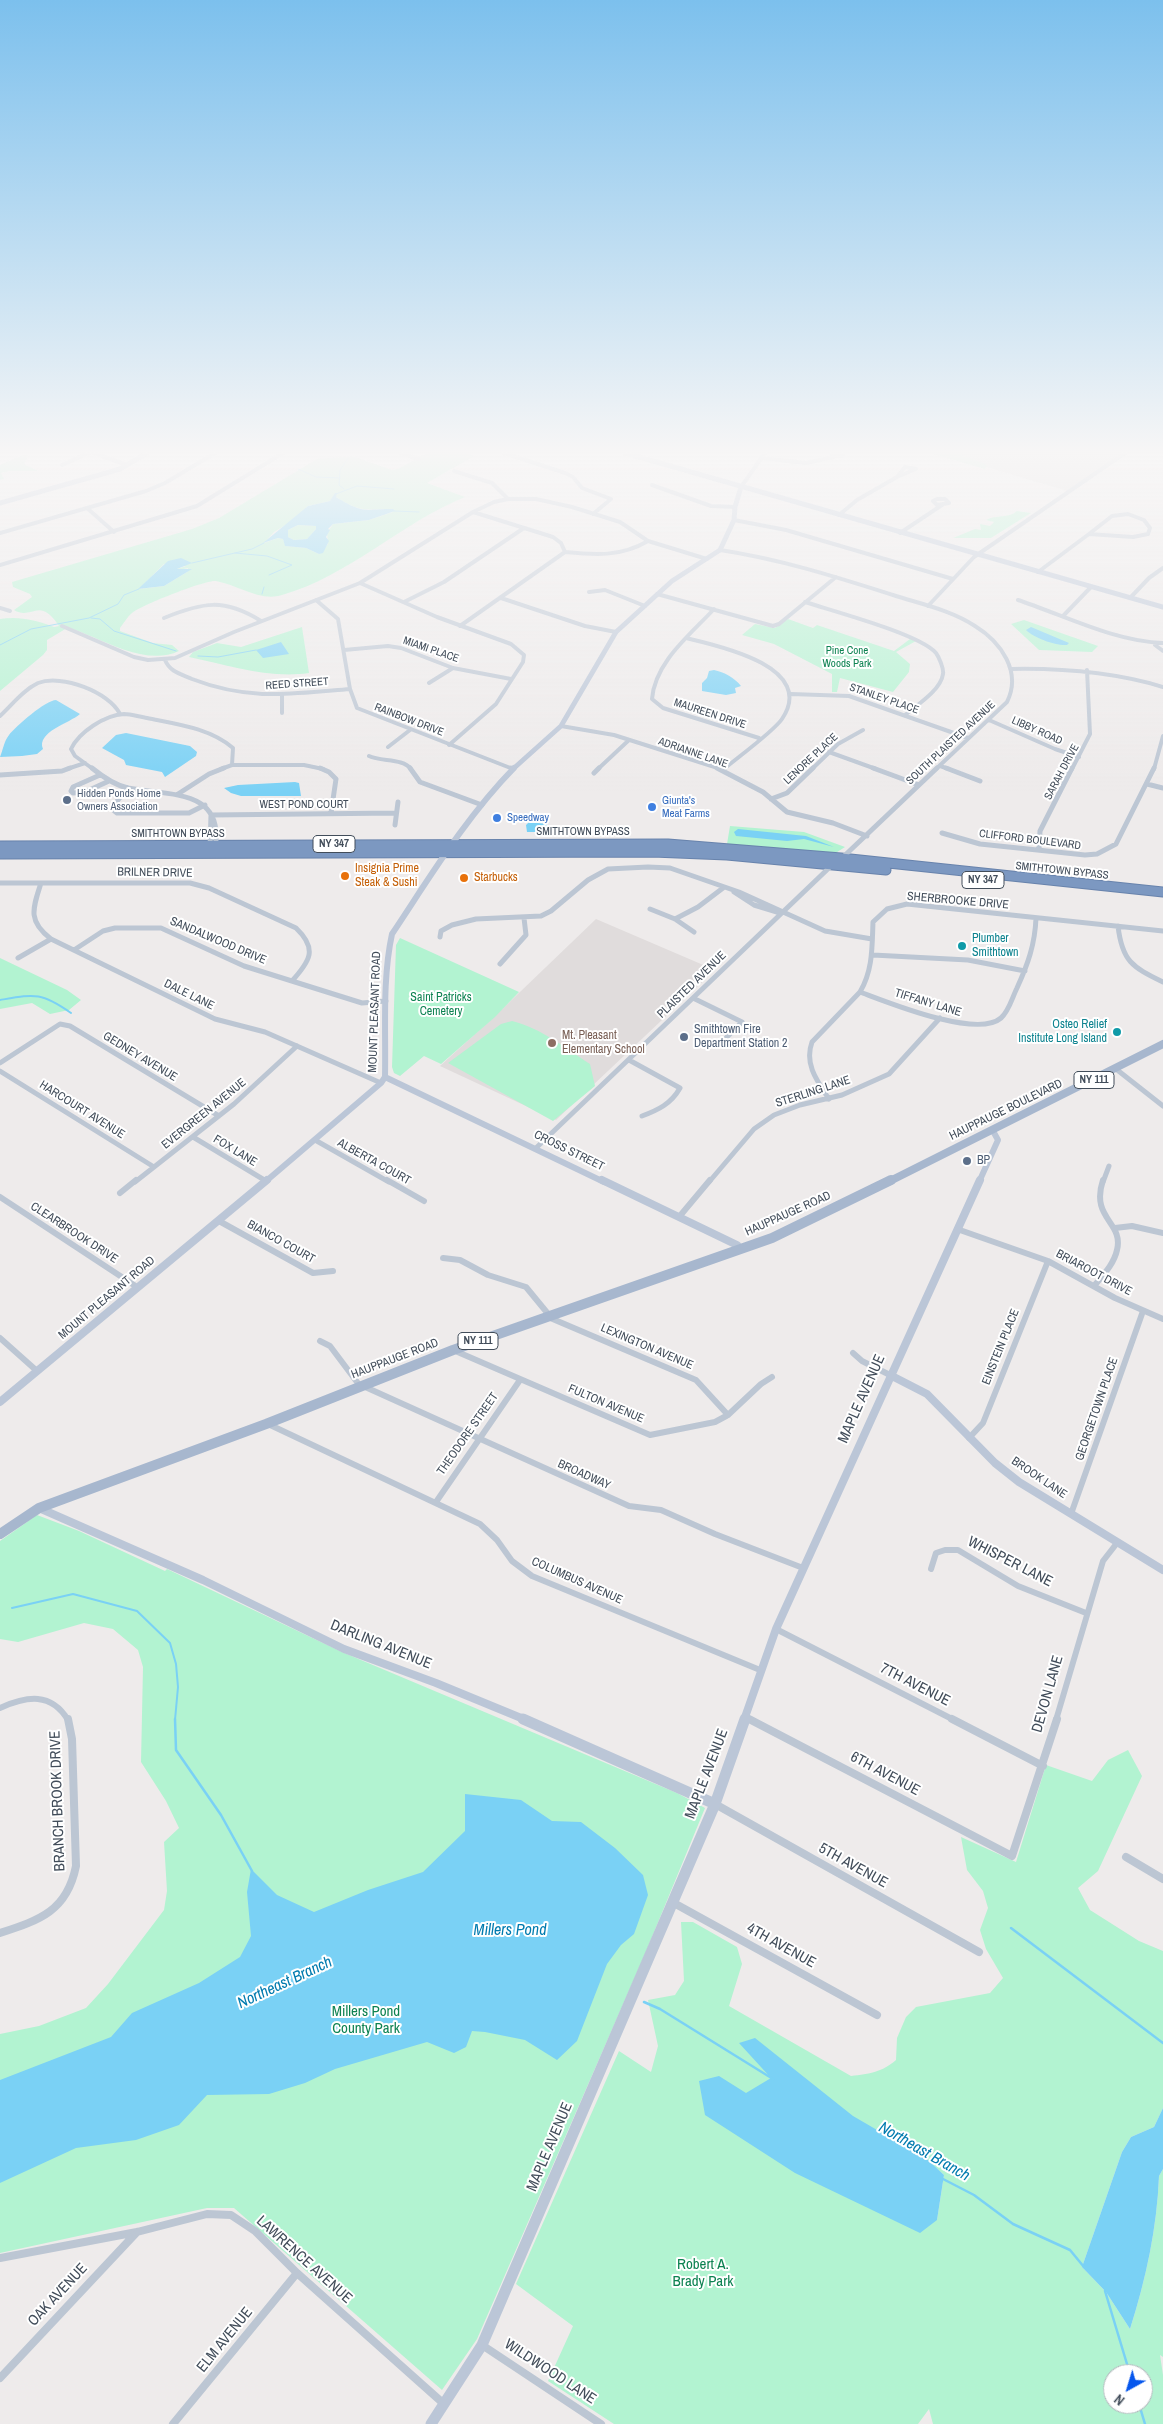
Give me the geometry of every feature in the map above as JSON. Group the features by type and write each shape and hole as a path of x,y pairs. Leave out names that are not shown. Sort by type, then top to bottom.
{"highway":[{"path":"193,846 214,835 222,841 245,845"},
{"name":"SMITHTOWN BYPASS","path":"0,846 193,846 212,849 245,845 453,843 668,844 842,858 1163,892"},
{"name":"SMITHTOWN BYPASS","path":"0,854 212,849 672,852 832,865 1163,898"}],"main road":[{"name":"HAUPPAUGE BOULEVARD","path":"914,1169 1163,1044"},
{"name":"HAUPPAUGE ROAD","path":"0,1534 38,1508 266,1424 453,1350 772,1238 914,1169"}],"street":[{"path":"62,626 134,656 148,660 165,660 184,655 360,583 387,566"},
{"path":"404,602 444,582 468,566"},
{"path":"460,626 545,566"},
{"name":"MOUNT PLEASANT ROAD","path":"0,1402 219,1221 383,1080 391,938 446,852 482,805 513,769 561,726 616,632 672,581 696,566"},
{"name":"SOUTH PLAISTED AVENUE","path":"800,566 928,606 963,619 983,631 996,643 1011,669 1013,679 1012,695 989,720 842,858"},
{"path":"909,566 952,579"},
{"path":"928,606 965,566"},
{"path":"1017,566 1163,607"},
{"path":"1038,572 1046,566"},
{"path":"1130,598 1148,578 1163,568"},
{"path":"657,594 773,626 779,624 836,577"},
{"path":"360,583 519,649 524,655 523,662 489,712 448,745"},
{"path":"1064,615 1091,587"},
{"path":"589,592 604,590 645,606"},
{"path":"501,598 585,626 616,632"},
{"name":"RAINBOW DRIVE","path":"316,600 333,612 338,619 350,689 357,708 513,769"},
{"path":"1018,600 1155,644 1163,643"},
{"path":"805,602 914,638 936,653 944,672 942,679 937,687 905,716"},
{"path":"164,618 191,608 215,603 237,607 261,622"},
{"path":"0,608 10,611"},
{"name":"MAUREEN DRIVE","path":"714,609 672,652 651,691 652,699 663,708 759,738"},
{"path":"686,638 755,659 779,675 786,683 791,694 788,712 723,770"},
{"path":"1155,644 1163,652"},
{"name":"MIAMI PLACE","path":"344,650 388,646 401,648 453,668 511,679"},
{"name":"REED STREET","path":"165,660 168,667 175,672 219,689 256,695 282,695 350,689"},
{"path":"429,683 453,668"},
{"path":"1011,669 1087,670 1121,675 1163,686"},
{"name":"SARAH DRIVE","path":"1039,850 1040,831 1088,742 1091,724 1087,670"},
{"path":"0,716 37,684 54,681 75,684 94,691 117,707 120,714"},
{"name":"STANLEY PLACE","path":"791,694 841,694 968,738"},
{"path":"282,695 282,713"},
{"path":"212,849 213,824 210,808 206,805 178,794 128,788 109,781 73,753 71,749 75,740 120,714 216,736 227,741 233,748 232,765"},
{"name":"LIBBY ROAD","path":"989,720 1055,749 1079,757"},
{"name":"ADRIANNE LANE","path":"561,726 614,735 723,770 763,792 788,812 833,823 867,836"},
{"path":"388,747 410,730"},
{"name":"LENORE PLACE","path":"770,799 787,793 829,752 852,734 863,730"},
{"name":"CLIFFORD BOULEVARD","path":"942,833 980,844 1085,855 1108,850 1116,844 1147,784 1159,753 1163,736"},
{"path":"594,773 629,740"},
{"path":"829,752 918,785"},
{"path":"369,756 377,760 409,766 420,782 482,805"},
{"path":"0,775 62,771 85,763"},
{"path":"178,794 198,779 232,765 254,767 304,765 322,768 334,775 337,783 331,813"},
{"path":"940,766 980,781"},
{"path":"100,775 73,787 71,791 73,793 85,792 109,781"},
{"path":"1147,784 1163,788"},
{"path":"128,788 113,806 117,813 189,813 206,805"},
{"path":"395,825 398,802"},
{"name":"WEST POND COURT","path":"211,815 396,813"},
{"name":"PLAISTED AVENUE","path":"536,1148 782,912 842,858"},
{"path":"440,937 441,931 449,925 471,919 541,916 551,911 588,880 608,870 618,868 670,868 698,876 733,892 744,900 760,904 768,911 782,912 825,931 872,939"},
{"name":"BRILNER DRIVE","path":"0,883 178,882 209,888 296,928 304,934 311,950 309,960 292,981"},
{"name":"DALE LANE","path":"41,883 33,908 33,920 43,934 51,939 208,1016 229,1023 248,1026 383,1080"},
{"path":"675,919 698,907 723,888"},
{"name":"SHERBROOKE DRIVE","path":"829,1099 808,1066 807,1051 812,1042 860,992 871,973 873,922 876,917 889,908 907,904 1163,931"},
{"path":"650,909 675,919 694,932"},
{"path":"500,964 526,935 524,918"},
{"name":"TIFFANY LANE","path":"860,992 971,1026 992,1023 1001,1018 1006,1010 1033,956 1036,940 1036,918"},
{"path":"1118,926 1123,956 1130,964 1163,982"},
{"name":"SANDALWOOD DRIVE","path":"74,950 103,931 115,928 161,928 244,966 362,1003 386,1001"},
{"path":"18,958 51,939"},
{"path":"873,956 937,956 990,962 1025,971"},
{"path":"693,998 742,1022 720,1044"},
{"name":"STERLING LANE","path":"679,1217 754,1129 774,1115 800,1105 829,1099 889,1074 902,1062 940,1018"},
{"name":"GEDNEY AVENUE","path":"0,1063 49,1029 60,1024 70,1026 219,1116"},
{"name":"EVERGREEN AVENUE","path":"120,1193 219,1116 297,1046"},
{"path":"629,1060 680,1088 676,1096 662,1109 642,1116"},
{"path":"1116,1069 1163,1106"},
{"name":"HARCOURT AVENUE","path":"0,1070 154,1166"},
{"name":"CROSS STREET","path":"383,1080 536,1148 737,1245 740,1249"},
{"name":"MAPLE AVENUE","path":"431,2424 482,2345 714,1804 776,1629 998,1140 993,1131"},
{"name":"FOX LANE","path":"193,1137 266,1181"},
{"name":"ALBERTA COURT","path":"315,1140 424,1201"},
{"path":"1094,1286 1116,1256 1118,1244 1115,1228 1104,1217 1099,1198 1109,1166"},
{"name":"CLEARBROOK DRIVE","path":"0,1197 136,1288"},
{"name":"BIANCO COURT","path":"219,1221 313,1273 333,1271"},
{"path":"1115,1228 1132,1226 1163,1232"},
{"name":"BRIAROOT DRIVE","path":"957,1229 1048,1261 1143,1311 1163,1319"},
{"path":"443,1258 460,1260 488,1275 526,1287 548,1316"},
{"name":"EINSTEIN PLACE","path":"969,1438 983,1423 1048,1261"},
{"name":"GEORGETOWN PLACE","path":"1071,1514 1143,1311"},
{"name":"LEXINGTON AVENUE","path":"548,1316 696,1380 728,1415"},
{"path":"0,1338 37,1371"},
{"path":"320,1341 330,1346 361,1386"},
{"name":"FULTON AVENUE","path":"453,1350 650,1435 700,1426 728,1415 760,1384 772,1377"},
{"path":"853,1353 862,1361 890,1375"},
{"name":"BROOK LANE","path":"890,1375 927,1394 969,1438 1018,1482 1163,1570"},
{"name":"THEODORE STREET","path":"436,1502 520,1380"},
{"name":"BROADWAY","path":"361,1386 629,1506 661,1510 715,1534 804,1568"},
{"name":"COLUMBUS AVENUE","path":"266,1424 480,1524 497,1540 512,1561 532,1576 760,1670"},
{"name":"DARLING AVENUE","path":"38,1508 203,1580 344,1649 436,1683 516,1716 714,1804"},
{"name":"DEVON LANE","path":"1012,1856 1043,1766 1086,1613 1103,1561 1117,1543"},
{"name":"WHISPER LANE","path":"931,1569 936,1553 945,1550 958,1550 1018,1586 1086,1613"},
{"name":"7TH AVENUE","path":"776,1629 1043,1766"},
{"name":"BRANCH BROOK DRIVE","path":"0,1708 32,1697 54,1702 68,1720 72,1739 76,1866 74,1884 65,1898 50,1913 32,1923 0,1933"},
{"name":"6TH AVENUE","path":"745,1717 1012,1856"},
{"name":"5TH AVENUE","path":"714,1804 979,1952"},
{"path":"1126,1857 1163,1879"},
{"name":"4TH AVENUE","path":"672,1902 877,2015"},
{"name":"LAWRENCE AVENUE","path":"0,2258 137,2232 207,2214 231,2215 255,2231 297,2273 444,2404"},
{"name":"OAK AVENUE","path":"0,2378 137,2232"},
{"name":"ELM AVENUE","path":"173,2424 297,2273"},
{"name":"WILDWOOD LANE","path":"482,2345 601,2424"}],"shaded area":[{"name":"Mt. Pleasant Elementary School","path":"596,919 715,970 556,1120 440,1066 496,1015"}],"green space":[{"path":"66,566 162,566 139,589 164,586 187,572 188,568 177,569 186,566 345,566 306,586 274,597 257,595 216,581 200,584 173,594 132,613 120,628 120,631 153,643 172,645 179,651 169,655 158,656 135,653 113,646 77,630 67,628 47,640 47,650 43,655 0,691 0,619 21,618 54,627 59,626 52,617 41,610 20,613 14,610 32,597 30,594 13,587 12,582"},
{"name":"Pine Cone Woods Park","path":"788,619 813,628 817,625 894,651 910,639 916,641 896,652 910,664 909,672 893,692 840,678 837,692 832,692 832,674 774,644 742,635 755,624 775,628"},
{"path":"1024,620 1098,646 1092,652 1039,650 1011,624"},
{"path":"302,627 309,673 264,673 189,657 193,652 217,643 241,647"},
{"path":"730,826 804,832 845,847 834,854 727,844"},
{"name":"Saint Patricks Cemetery","path":"400,938 519,992 495,1017 441,1064 424,1056 400,1076 394,1073 392,1067 396,945"},
{"path":"0,958 67,990 81,1000 69,1010 50,1014 32,1003 0,1009"},
{"path":"512,1021 543,1033 590,1064 595,1086 553,1121 448,1063 501,1024"},
{"name":"Millers Pond County Park","path":"37,1515 79,1531 165,1571 167,1569 342,1652 677,1793 705,1808 645,1954 477,2339 442,2390 234,2208 207,2208 0,2253 0,2034 39,2026 86,2008 108,1984 164,1910 167,1891 164,1842 179,1828 166,1801 141,1762 143,1667 138,1650 113,1629 84,1623 18,1642 0,1639 0,1541"},
{"name":"Robert A. Brady Park","path":"1128,1750 1142,1776 1098,1871 1078,1888 1090,1910 1139,1941 1163,1951 1163,2108 1154,2127 1131,2137 1122,2152 1082,2267 1106,2292 1130,2329 1150,2253 1156,2215 1159,2176 1163,2169 1163,2357 1160,2355 1163,2375 1163,2424 933,2424 929,2409 918,2424 614,2424 548,2381 573,2326 516,2284 619,2051 651,2072 658,2046 648,2000 675,1995 684,1981 681,1922 693,1922 737,1947 742,1964 729,2006 851,2076 881,2070 896,2060 897,2038 906,2017 916,2007 990,1993 1003,1978 986,1949 980,1930 988,1908 983,1891 967,1870 961,1837 1016,1862 1046,1765 1092,1781 1108,1760","holes":["875,2135 926,2159 944,2175 937,2220"]}],"water":[{"path":"163,566 184,566 177,569 192,569 164,586 138,589"},
{"path":"1031,627 1069,643 1067,645 1057,644 1040,639 1026,630"},
{"path":"281,642 289,654 263,658 256,650"},
{"path":"709,671 722,672 739,683 741,686 735,688 736,693 726,695 702,691 702,683 707,678"},
{"path":"56,700 80,714 49,733 42,743 43,749 37,754 0,757 9,735 24,720 45,704"},
{"path":"126,733 190,746 197,752 196,756 165,777 162,772 126,765 124,760 102,748 116,735"},
{"path":"299,783 301,796 241,796 231,793 224,788 238,785"},
{"path":"529,822 547,824 548,832 527,832 526,825"},
{"path":"738,829 806,836 834,847 804,839 787,841 736,836 734,832"},
{"name":"Millers Pond","path":"465,1794 521,1800 552,1821 581,1822 615,1848 643,1875 648,1895 634,1934 621,1945 607,1964 577,2041 557,2060 525,2040 472,2031 466,2047 454,2053 427,2042 335,2069 305,2083 269,2094 207,2095 179,2125 136,2140 76,2148 0,2183 0,2080 111,2037 132,2013 199,1983 240,1957 251,1936 247,1892 251,1869 277,1895 314,1912 368,1890 423,1872 465,1831"},
{"path":"755,2038 853,2116 927,2159 944,2175 937,2220 920,2233 795,2173 705,2115 699,2081 719,2076 746,2093 771,2078 739,2043"},
{"path":"1163,2108 1163,2169 1159,2176 1156,2215 1150,2253 1130,2329 1106,2292 1082,2267 1122,2152 1131,2137 1154,2127"}],"waterway":[{"path":"269,575 289,566"},
{"path":"262,594 264,587"},
{"name":"Northeast Branch","path":"0,645 31,629 89,618 118,604 124,595 139,589"},
{"path":"91,618 100,619 114,631 176,651"},
{"path":"198,656 218,657 256,650"},
{"path":"0,1000 37,996 52,1001 71,1013"},
{"path":"12,1608 73,1594 137,1611 170,1643 176,1664 178,1687 175,1720"},
{"path":"175,1720 176,1750 221,1815 252,1871"},
{"path":"1011,1928 1163,2043"},
{"name":"Northeast Branch","path":"644,2002 660,2009 773,2079"},
{"name":"Northeast Branch","path":"943,2179 974,2195 1013,2224 1070,2250 1084,2267"},
{"name":"Northeast Branch","path":"1105,2291 1127,2364"},
{"name":"Northeast Branch","path":"1142,2414 1145,2424"}],"place":[{"name":"Hidden Ponds Home Owners Association","path":"67,800"},
{"name":"Giunta's Meat Farms","path":"652,807"},
{"name":"Speedway","path":"497,818"},
{"name":"Insignia Prime Steak & Sushi","path":"345,876"},
{"name":"Starbucks","path":"464,878"},
{"name":"Plumber Smithtown","path":"962,946"},
{"name":"Osteo Relief Institute Long Island","path":"1117,1032"},
{"name":"Smithtown Fire Department Station 2","path":"684,1037"},
{"name":"Mt. Pleasant Elementary School","path":"552,1043"},
{"name":"BP","path":"967,1161"}]}
